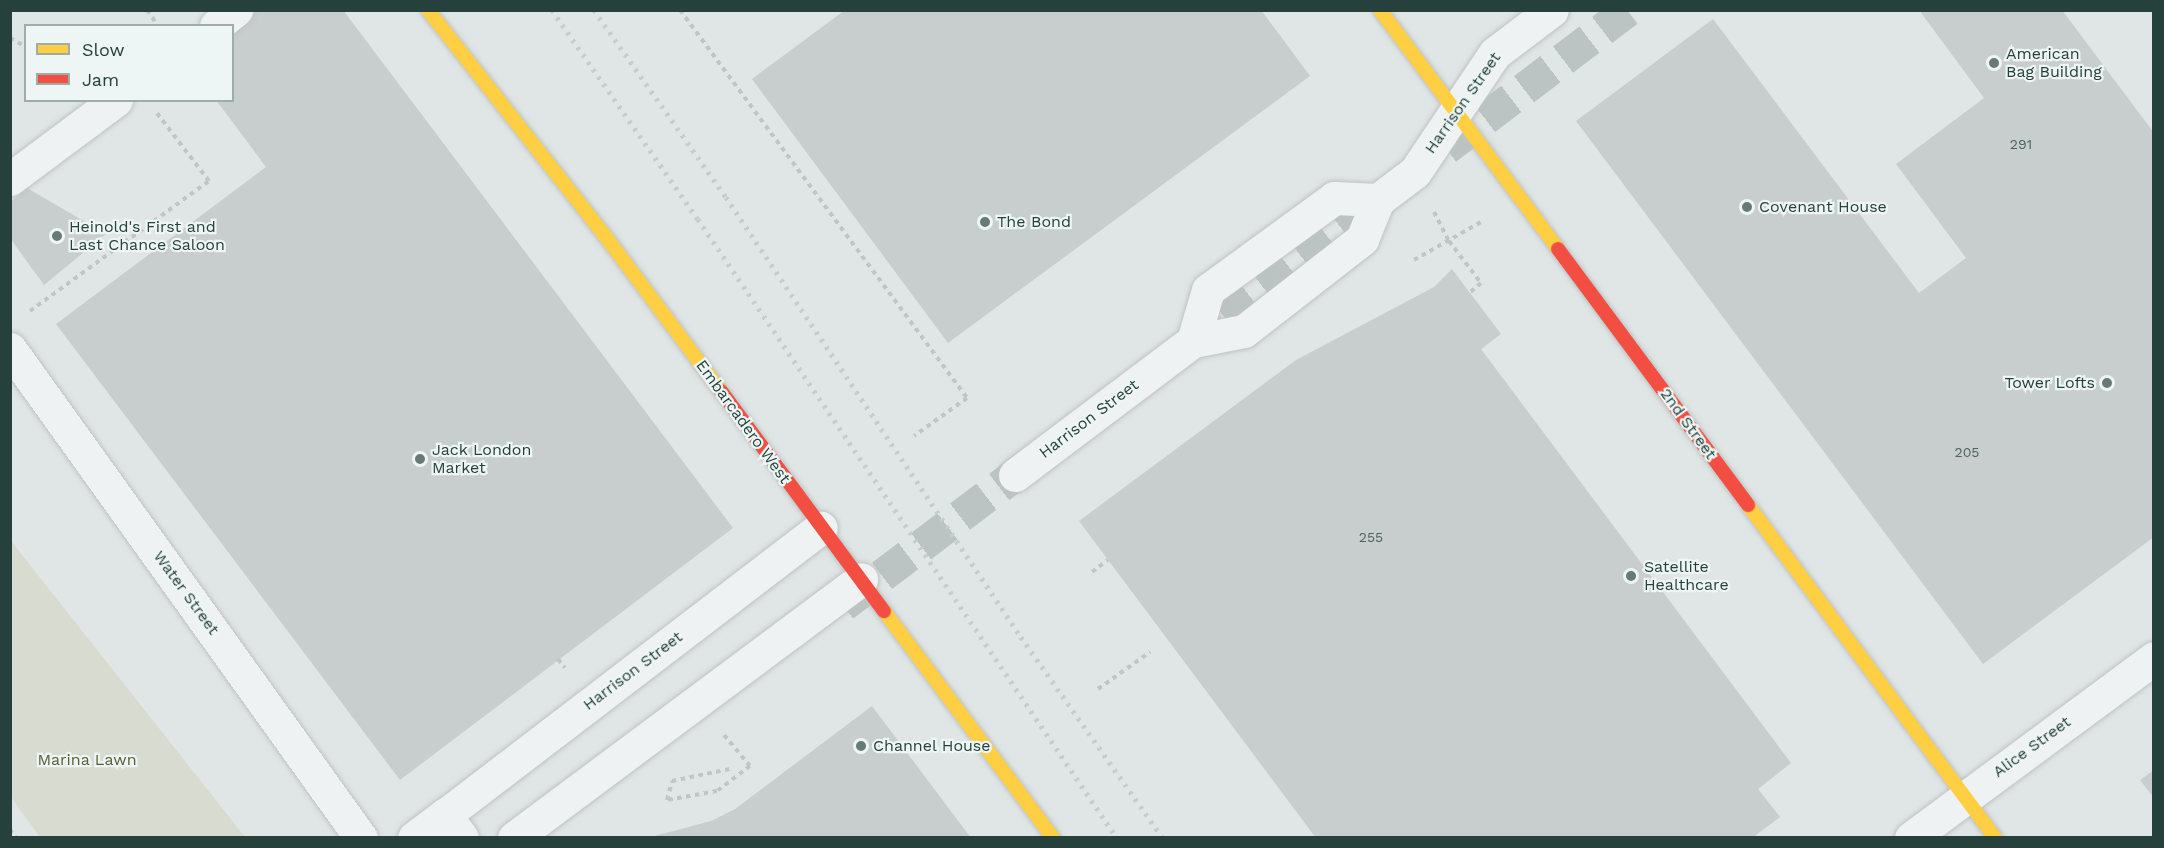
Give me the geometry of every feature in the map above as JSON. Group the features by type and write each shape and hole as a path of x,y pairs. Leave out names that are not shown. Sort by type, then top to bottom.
{"street":[{"path":"218,24 236,10"},
{"name":"Embarcadero West","path":"428,10 609,240 1053,837"},
{"name":"2nd Street","path":"1380,10 1995,837"},
{"name":"Harrison Street","path":"1015,475 1193,341 1244,331 1362,239 1377,200 1415,172 1495,53 1552,10"},
{"path":"10,179 113,102"},
{"path":"1193,341 1208,290 1334,198 1377,200"},
{"name":"Water Street","path":"10,349 361,837"},
{"name":"Harrison Street","path":"414,837 454,826 821,528"},
{"path":"514,837 861,579"},
{"name":"Alice Street","path":"1911,837 2154,658"}],"path":[{"path":"147,10 157,24"},
{"path":"680,10 967,398 914,436"},
{"path":"10,38 24,46"},
{"path":"29,312 209,180 154,109"},
{"path":"1415,172 1449,241 1481,283 1469,293"},
{"path":"1414,260 1481,222"},
{"path":"1092,572 1108,560"},
{"path":"1098,689 1150,652"},
{"path":"697,700 750,766 717,791 667,800 672,781 734,768"},
{"path":"10,829 16,837"}],"green space":[{"name":"Marina Lawn","path":"10,541 245,837 40,837 11,797"}],"building":[{"name":"Jack London Market","path":"245,10 343,10 733,528 400,780 56,324 266,167 217,102 234,102 234,24"},
{"name":"The Bond","path":"845,10 1261,10 1310,76 948,343 752,79"},
{"path":"1919,10 2062,10 2154,133 2154,537 1983,664 1576,121 1713,19 1919,293 1966,258 1896,164 1984,98"},
{"name":"Heinold's First and Last Chance Saloon","path":"27,188 106,234 44,285 10,238 10,202"},
{"path":"1452,269 1501,334 1481,349 1791,763 1758,789 1780,817 1752,838 1316,838 1079,521 1296,360 1434,287"},
{"name":"Channel House","path":"872,706 971,838 647,838 711,821 735,809"},
{"path":"2154,770 2154,798 2140,780"}],"tunnel":[{"path":"1446,148 1628,10"},
{"path":"1185,346 1388,192"},
{"path":"843,605 1037,458"}],"railway":[{"path":"552,10 698,219 1117,838"},
{"path":"594,10 726,197 1021,637 1163,838"}],"traffic: slow":[{"path":"428,10 609,241 721,391"},
{"path":"1380,10 1558,249"},
{"path":"1748,505 1995,838"},
{"path":"884,611 1053,838"}],"traffic: jam":[{"path":"1558,249 1748,505"},
{"path":"721,391 884,611"}],"place":[{"name":"American Bag Building","path":"1994,63"},
{"name":"Covenant House","path":"1747,207"},
{"name":"The Bond","path":"985,222"},
{"name":"Heinold's First and Last Chance Saloon","path":"57,236"},
{"name":"Tower Lofts","path":"2107,383"},
{"name":"Jack London Market","path":"420,459"},
{"name":"Satellite Healthcare","path":"1631,576"},
{"name":"Channel House","path":"861,746"}]}
